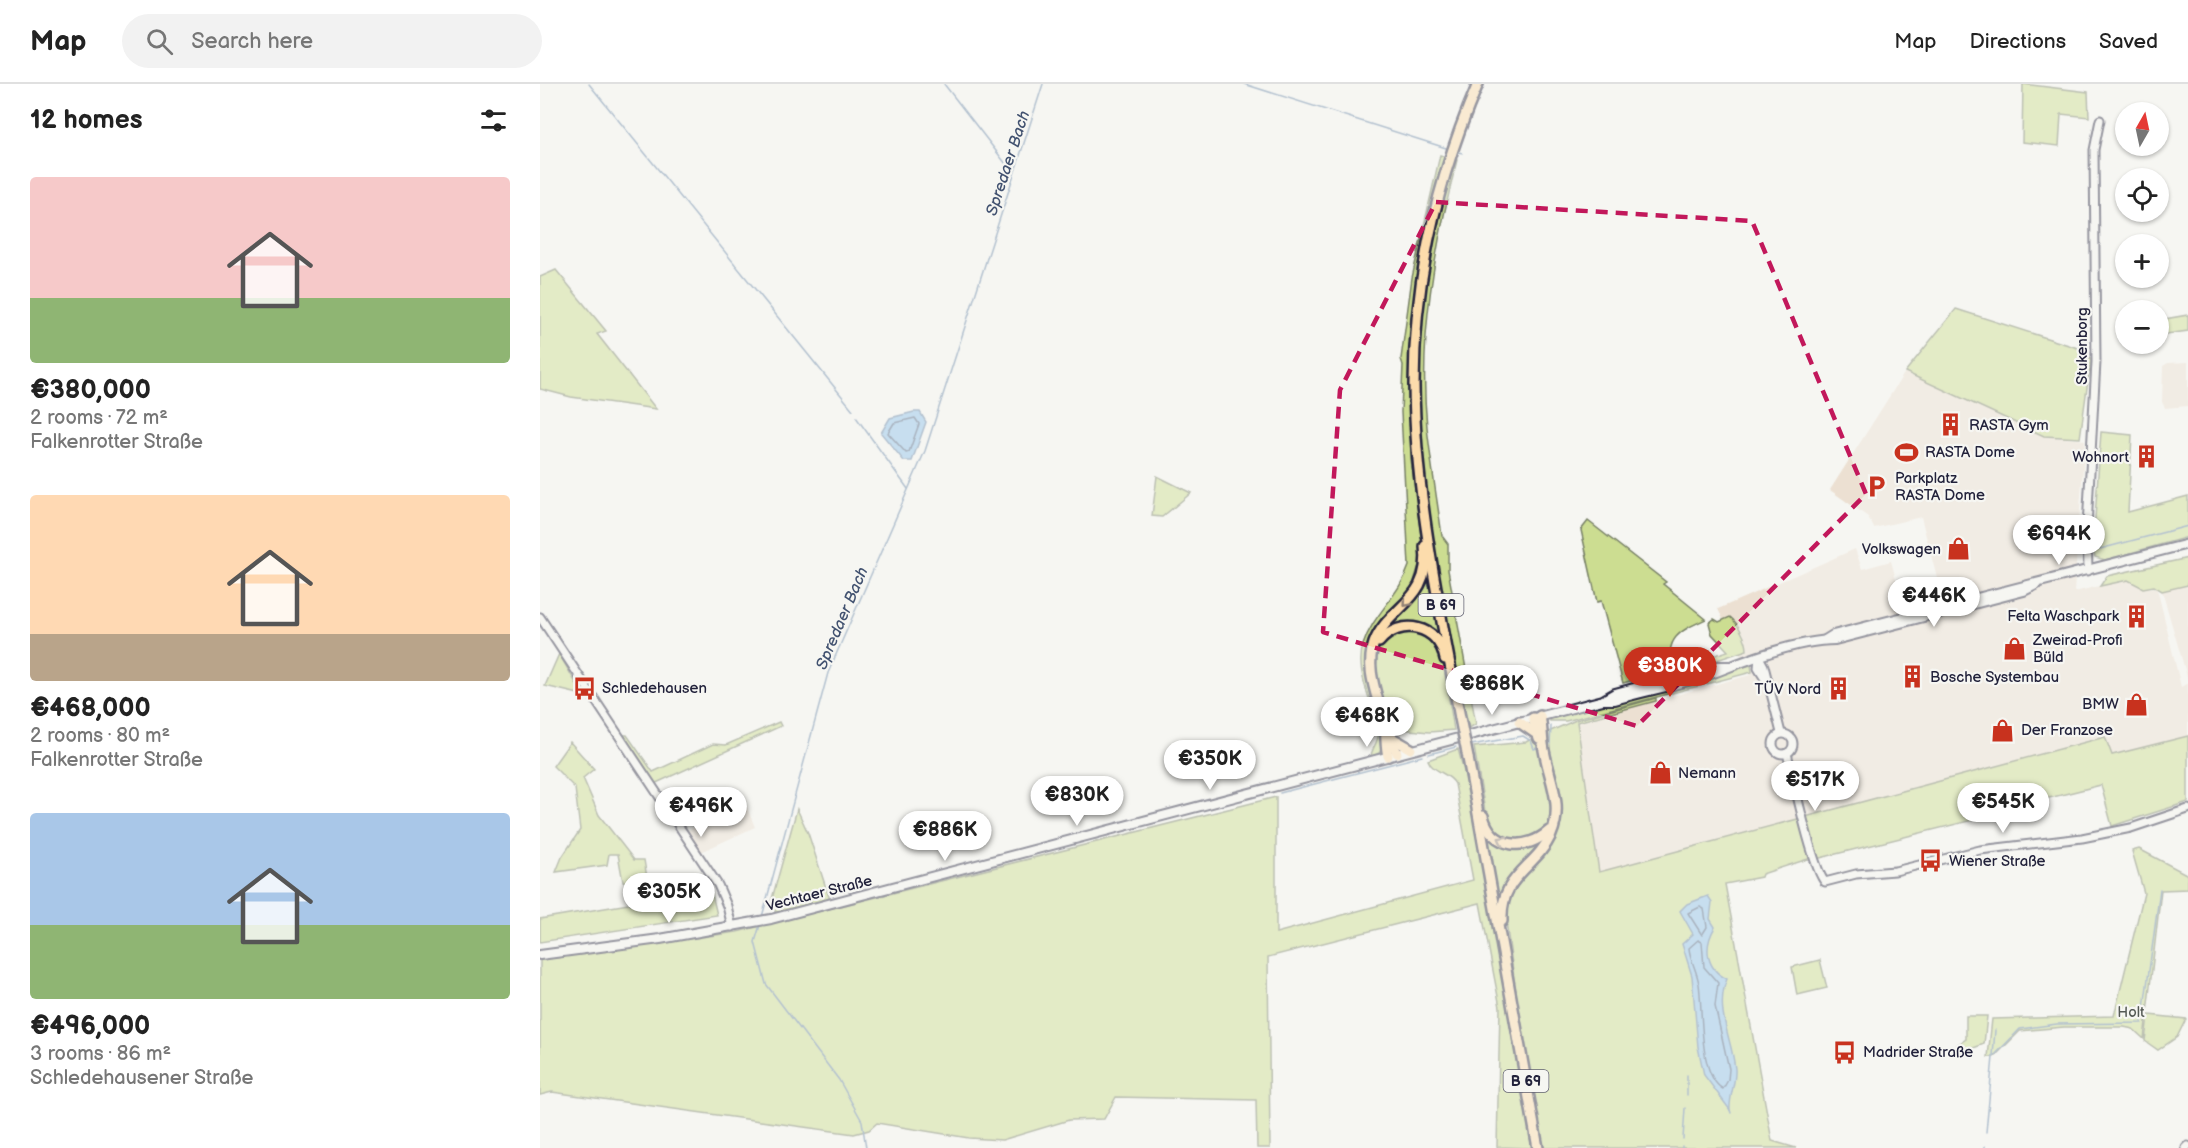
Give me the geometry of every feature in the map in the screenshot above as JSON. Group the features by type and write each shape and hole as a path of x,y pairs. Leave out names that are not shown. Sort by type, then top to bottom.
{"main road":[{"name":"B 69","path":"1478,84 1453,148 1438,199 1421,285 1414,385 1417,443 1424,508 1537,1147"},
{"path":"1392,754 1372,678 1371,658 1378,635 1408,602 1422,580 1426,555 1422,518 1424,508"},
{"name":"Vechtaer Straße","path":"540,955 751,924 1603,700 1615,693 1716,666 1729,666 1824,640 1833,635 2022,586 2036,585 2188,544"},
{"path":"1371,658 1377,645 1389,632 1407,627 1427,632 1435,637 1444,654 1453,697 1458,703"},
{"path":"1537,717 1538,735 1543,745"},
{"path":"1506,964 1508,957 1502,918 1504,899 1513,878 1544,845 1553,827 1557,799 1537,717"},
{"path":"1519,722 1538,735"},
{"path":"1385,726 1392,738 1411,749"},
{"path":"1392,738 1392,754"},
{"path":"1470,771 1476,780 1484,820 1495,837 1507,844 1524,845 1539,840 1553,827"}],"street":[{"name":"Stukenborg","path":"2088,571 2087,537 2096,362 2094,150 2100,120"},
{"path":"540,617 718,885 732,927"},
{"path":"1759,657 1758,668 1767,681 1780,734"},
{"path":"1780,734 1788,735 1793,741 1792,748 1787,753 1778,753 1773,747 1775,737 1780,734"},
{"path":"1787,753 1813,852 1821,878 1825,882 1856,874 1895,871 1972,851 2092,836 2131,828 2188,809"}],"highlighted area":[{"path":"1436,202 1752,221 1866,494 1637,726 1323,632 1340,390"}],"shaded area":[{"path":"2188,362 2188,406 2165,408 2162,402 2163,366 2168,363"},
{"path":"1905,372 2044,436 2085,440 2074,592 2129,579 2143,588 2157,588 2181,687 2188,683 2188,736 2112,755 2105,737 1599,872 1577,722 1750,675 1718,609 1855,549 1862,569 1891,561 1905,611 1943,601 1921,517 1874,528 1868,517 1830,490"},
{"path":"2188,585 2188,680 2162,591"},
{"path":"745,803 755,827 701,852 687,831"}],"green space":[{"path":"2023,84 2088,92 2089,117 2061,114 2059,146 2022,142"},
{"path":"1440,155 1446,157 1422,250 1411,356 1411,459 1423,552 1412,588 1377,628 1368,646 1367,675 1383,746 1379,753 1371,757 1378,735 1374,713 1363,679 1361,657 1367,634 1399,587 1409,566 1401,412 1403,365 1401,359 1412,278"},
{"path":"1453,159 1457,160 1430,292 1425,394 1427,427 1442,536 1448,544 1448,570 1476,724 1469,728 1433,556 1419,425 1419,354 1425,298 1439,214"},
{"path":"556,270 606,331 597,334 656,409 571,397 540,389 540,277"},
{"path":"1956,309 2084,350 2091,359 2080,438 2044,436 1905,372"},
{"path":"2188,315 2188,331 2169,334 2169,318"},
{"path":"2101,432 2132,435 2128,512 2188,496 2188,537 2105,560 2095,557 2093,547"},
{"path":"1157,476 1191,493 1162,517 1152,516"},
{"path":"1588,521 1666,582 1663,584 1706,619 1676,636 1670,649 1671,669 1623,683 1601,601 1597,602 1581,530"},
{"path":"2188,558 2188,585 2162,591 2154,586 2143,588 2128,580 2100,586 2107,576"},
{"path":"1429,573 1441,639 1430,628 1417,623 1402,623 1387,628 1410,605"},
{"path":"1730,617 1742,632 1747,650 1672,675 1671,669 1728,651 1712,634 1709,623 1714,619 1719,622"},
{"path":"1417,629 1433,639 1443,662 1454,730 1429,732 1391,728 1376,679 1374,666 1376,654 1380,643 1389,635"},
{"path":"559,654 583,695 545,686"},
{"path":"1751,665 1752,672 1566,721 1550,721 1550,719"},
{"path":"1656,698 1656,701 1577,722 1599,872 2105,737 2112,755 2188,736 2188,802 2112,826 2101,785 2013,807 2013,810 1820,858 1808,859 1762,874 1761,877 1725,884 1772,1141 1796,1148 1543,1148 1522,1034 1505,915 1508,896 1557,829 1560,817 1558,781 1546,733 1576,720"},
{"path":"779,722 781,726 654,784 622,735 627,735 653,772 713,744 726,745"},
{"path":"1535,737 1554,808 1550,824 1540,835 1521,840 1505,837 1492,828 1485,811 1474,747 1526,742"},
{"path":"570,742 594,769 583,778 599,815 634,860 644,860 647,878 623,882 618,854 609,854 607,865 556,872 562,857 580,830 575,788 553,766"},
{"path":"1458,749 1467,783 1532,1148 1497,1147 1500,1007 1480,903 1268,957 1270,1148 1257,1148 1256,1100 1116,1097 1104,1119 1069,1120 1002,1140 969,1138 877,1123 869,1130 854,1134 552,1092 540,1095 540,960 737,932 1276,797 1276,933 1473,880 1455,784 1449,777 1433,768 1428,760"},
{"path":"797,809 808,833 830,900 777,913 770,906"},
{"path":"1487,833 1515,848 1535,845 1544,840 1509,878 1499,910"},
{"name":"Holt","path":"2139,849 2188,875 2188,889 2161,890 2144,1039 2133,1029 2124,1027 2064,1027 2020,1031 1994,1057 1988,1057 1992,1019 2114,1016 2144,893 2132,851"},
{"path":"711,890 717,915 540,942 540,919"},
{"path":"1820,960 1827,988 1797,995 1792,967"},
{"path":"2148,1015 2186,1019 2177,1037 2158,1050 2145,1041"},
{"path":"1966,1016 1987,1016 1984,1044 1963,1052 1957,1045 1966,1039"}],"water":[{"path":"920,412 926,422 912,461 904,461 881,433 890,418"},
{"path":"1708,896 1712,902 1710,919 1715,927 1709,942 1709,957 1715,969 1727,979 1722,1001 1735,1069 1730,1110 1704,1075 1698,1047 1692,976 1682,944 1693,934 1680,911 1687,904"}],"waterway":[{"path":"589,84 853,410"},
{"path":"944,84 1006,164"},
{"name":"Spredaer Bach","path":"762,917 828,673 925,451 1043,84"},
{"path":"1244,84 1446,148"},
{"path":"856,417 908,489"},
{"path":"2100,549 2188,526"},
{"path":"1550,744 1551,726"},
{"path":"1471,745 1523,736 1531,741 1534,749 1537,748"},
{"path":"1429,754 1456,747"},
{"path":"1280,793 1422,756"},
{"path":"1986,1132 1993,1057 2020,1029 2057,1024 2142,1023 2160,889"},
{"name":"Spredaer Bach","path":"760,925 755,942 766,984 839,1080 862,1121 866,1148"},
{"path":"1993,1056 1995,1030"},
{"path":"1687,1075 1687,1095"},
{"path":"1683,1139 1685,1108"}],"place":[{"name":"RASTA Gym","path":"1951,425"},
{"name":"RASTA Dome","path":"1907,452"},
{"name":"Wohnort","path":"2147,457"},
{"name":"Parkplatz RASTA Dome","path":"1877,487"},
{"name":"Volkswagen","path":"1959,549"},
{"name":"Felta Waschpark","path":"2137,616"},
{"name":"Zweirad-Profi Büld","path":"2015,649"},
{"name":"Bosche Systembau","path":"1912,677"},
{"name":"Schledehausen","path":"584,688"},
{"name":"TÜV Nord","path":"1839,689"},
{"name":"BMW","path":"2137,704"},
{"name":"Der Franzose","path":"2003,730"},
{"name":"Nemann","path":"1660,773"},
{"name":"Wiener Straße","path":"1931,861"},
{"name":"Madrider Straße","path":"1845,1052"}]}
